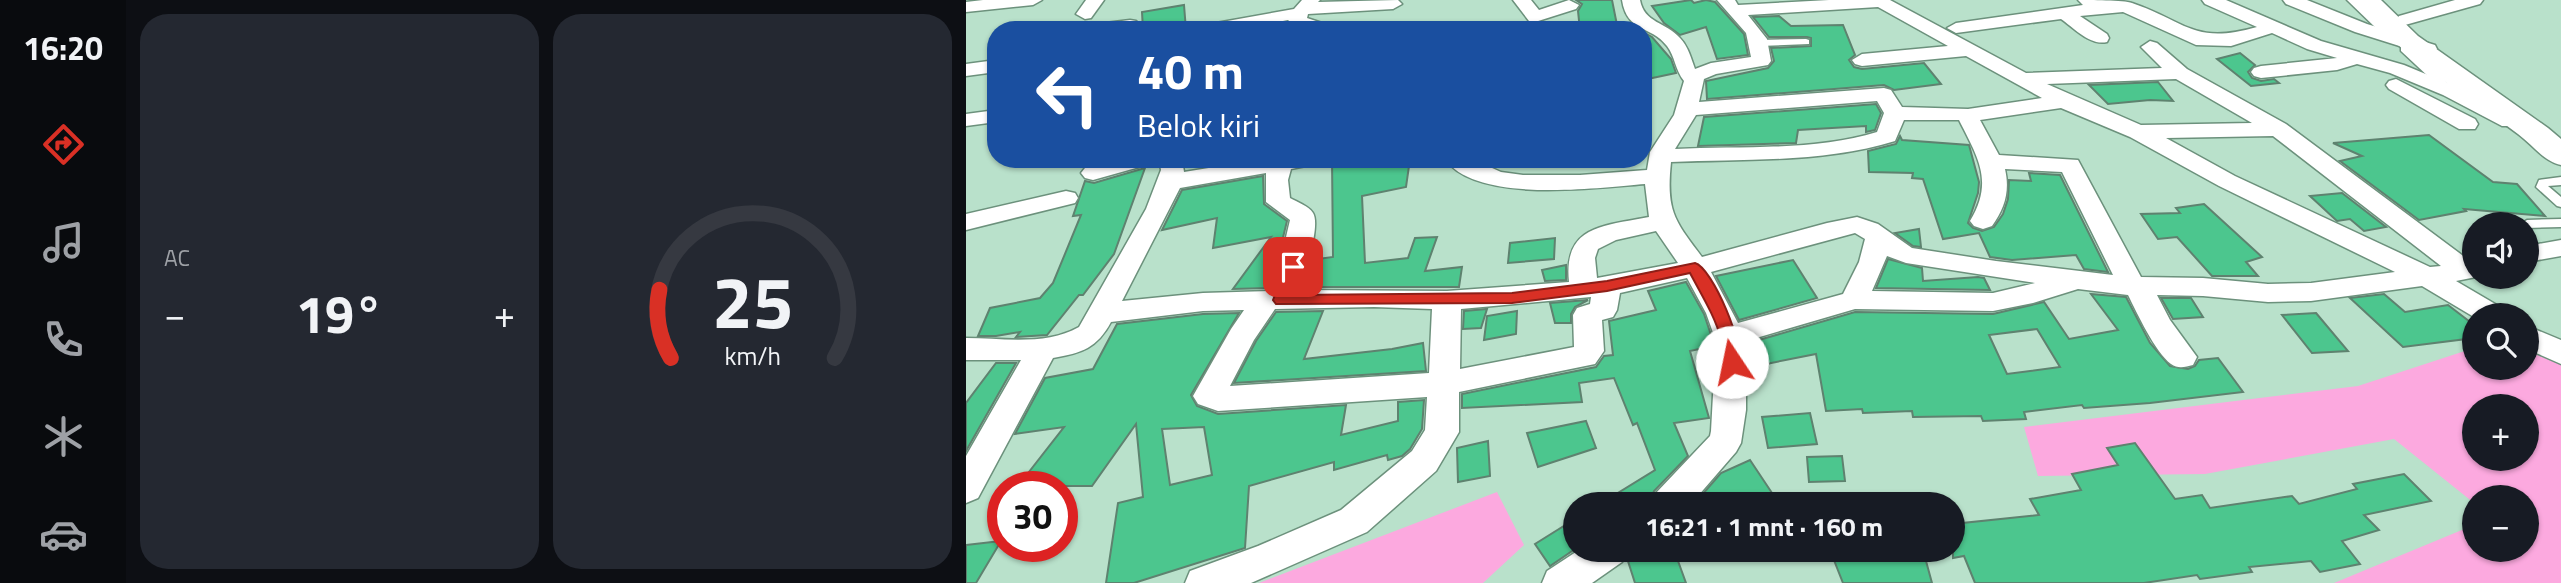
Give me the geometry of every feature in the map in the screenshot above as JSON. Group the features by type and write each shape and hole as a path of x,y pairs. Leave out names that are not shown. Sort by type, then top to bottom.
{"main road":[{"path":"2367,0 2429,52"},
{"path":"2383,0 2400,30 2537,134 2561,156"}],"street":[{"path":"967,4 1033,0"},
{"path":"1522,0 1535,17 1570,5"},
{"path":"1631,0 1632,12 1640,21"},
{"path":"2211,0 2304,41 2354,59 2397,69 2449,90 2537,134"},
{"path":"2292,0 2361,29 2400,30 2474,0"},
{"path":"2330,0 2361,29"},
{"path":"1730,5 1879,1 2063,101 2138,132 2228,181 2428,277 2472,303"},
{"path":"1956,29 2066,14 2093,4 2126,7 2196,39 2284,45 2304,41"},
{"path":"1680,492 1724,443 1728,432 1732,362 1728,336 1695,267 1662,222 1658,166 1686,109 1694,79 1703,71 1761,61 1754,29 1730,5"},
{"path":"1245,21 1306,7 1393,8"},
{"path":"2066,14 2100,38"},
{"path":"1090,15 1114,21"},
{"path":"1652,28 1674,42 1686,74 1694,79"},
{"path":"2231,40 2271,28"},
{"path":"1101,313 1203,302 1523,297 1595,287 1695,267 1850,225 1866,227 1893,250 1906,255 2075,280 2135,286 2301,292 2466,271 2278,129 2180,74 2150,47"},
{"path":"1862,60 1969,50"},
{"path":"2261,72 2354,59 2467,124"},
{"path":"2022,79 2180,74"},
{"path":"1652,167 1868,142 1887,136 1895,113 1884,94 1686,109"},
{"path":"1895,113 1967,116 2063,101"},
{"path":"1967,116 1996,173 1993,206 1983,220"},
{"path":"966,120 987,117"},
{"path":"2138,132 2278,129"},
{"path":"1992,162 2070,164 2135,286 2158,325 2182,357"},
{"path":"1093,173 1110,168"},
{"path":"966,349 1044,347 1085,338 1095,329 1170,170 1214,168"},
{"path":"1279,168 1276,180 1278,202 1303,215 1293,267 1274,300 1241,336 1209,394 1213,399 1444,384 1584,356 1589,351 1587,315 1602,311 1582,252 1585,246 1599,237 1662,222"},
{"path":"1466,168 1483,176 1530,183 1643,168"},
{"path":"966,222 1066,198"},
{"path":"1854,300 1872,262 1878,238"},
{"path":"2539,252 2561,248"},
{"path":"1728,336 1854,300 1993,302 2033,294 2075,280"},
{"path":"1204,583 1269,559 1354,521 1424,461 1442,432 1447,300"},
{"path":"2539,342 2561,352"},
{"path":"966,488 1044,347"},
{"path":"1561,583 1592,562"}],"lane":[{"path":"2351,0 2400,30 2449,90"},
{"path":"1759,43 1806,42"},
{"path":"2561,181 2543,183 2542,187 2561,203"},
{"path":"2539,224 2561,223"}],"shaded area":[{"path":"2462,352 2462,380 2539,380 2539,354 2561,357 2561,583 2334,583 2462,530 2462,562 2539,562 2539,485 2462,485 2462,493 2394,439 2205,474 2038,476 2024,427 2358,386"},
{"path":"1497,492 1524,545 1483,583 1259,583"}],"building":[{"path":"1576,0 1612,0 1616,21 1579,21 1578,11 1582,4"},
{"path":"1691,0 1694,3 1706,0 1715,2 1744,34 1748,55 1717,59 1706,27 1680,35 1664,23 1652,6"},
{"path":"1184,5 1185,21 1142,21 1142,12"},
{"path":"1779,16 1791,26 1843,25 1855,55 1849,60 1854,67 1862,69 1924,63 1941,84 1894,90 1884,85 1707,99 1706,81 1768,68 1774,61 1771,48 1811,46 1811,38 1807,37 1769,37 1753,17"},
{"path":"1652,37 1671,59 1676,73 1652,78"},
{"path":"2240,53 2255,65 2248,72 2252,78 2261,81 2274,79 2279,83 2251,86 2217,59"},
{"path":"2158,82 2173,101 2108,104 2089,85"},
{"path":"1876,104 1881,113 1875,130 1866,132 1866,126 1798,130 1796,143 1698,146 1704,117"},
{"path":"2429,135 2493,182 2517,184 2545,216 2539,215 2539,212 2464,209 2466,211 2419,220 2340,161 2362,156 2333,143"},
{"path":"1900,136 1902,140 1969,145 1979,182 1968,223 1982,231 1994,227 2003,214 2008,199 2009,180 2031,181 2029,173 2060,175 2108,272 2084,269 2076,255 2012,260 1990,257 1979,233 1943,239 1923,179 1912,178 1913,173 1869,172 1868,151 1896,144"},
{"path":"1145,168 1114,254 1083,295 1079,295 1047,335 1016,337 1020,332 978,336 990,308 1040,298 1053,283 1081,215 1073,216 1085,181 1094,183"},
{"path":"1332,168 1409,168 1406,187 1362,196 1365,263 1408,258 1415,238 1437,237 1425,271 1462,267 1459,287 1303,287 1311,260 1333,257"},
{"path":"1263,176 1264,204 1287,221 1276,266 1268,288 1233,289 1271,237 1213,248 1217,218 1162,230 1182,190"},
{"path":"2342,193 2386,227 2364,231 2350,219 2337,221 2310,196"},
{"path":"2204,204 2262,257 2246,262 2258,276 2212,276 2177,237 2158,239 2141,214 2180,213 2176,208"},
{"path":"1919,229 1921,247 1913,246 1895,233"},
{"path":"1555,238 1554,259 1508,263 1510,243"},
{"path":"1888,259 1922,268 1923,281 1978,277 1984,278 1990,290 1876,288"},
{"path":"1793,260 1817,298 1739,320 1716,276"},
{"path":"1566,265 1566,280 1545,281 1542,270"},
{"path":"1686,282 1704,314 1713,341 1713,346 1690,351 1709,418 1674,423 1688,456 1654,492 1619,492 1655,470 1637,423 1633,425 1614,378 1579,383 1582,402 1462,408 1462,394 1596,367 1604,356 1613,355 1609,321 1656,310 1648,291"},
{"path":"2091,294 2126,297 2150,343 2170,366 2188,369 2195,366 2199,360 2218,358 2243,392 2150,403 2084,408 2082,405 2024,412 2026,419 1983,421 1981,416 1913,417 1912,411 1826,411 1816,354 1761,365 1752,342 1855,312 1993,314 2044,302 2069,339 2118,330","holes":["2037,329 2060,367 2007,374 1989,335"]},
{"path":"2384,294 2405,312 2448,305 2462,316 2462,340 2403,347 2350,298"},
{"path":"2161,298 2191,298 2203,317 2173,319"},
{"path":"1588,300 1575,307 1571,314 1571,323 1555,323 1550,303"},
{"path":"1487,309 1481,328 1463,329 1464,311"},
{"path":"1323,311 1304,359 1423,343 1426,371 1234,383 1256,341 1276,312"},
{"path":"1517,311 1516,334 1484,340 1487,316"},
{"path":"1239,313 1191,395 1197,406 1218,414 1346,405 1341,435 1398,421 1398,402 1424,400 1422,429 1410,449 1402,456 1388,460 1387,455 1334,470 1334,462 1249,486 1245,548 1134,583 1106,583 1118,503 1143,497 1136,424 1092,486 1078,486 1078,471 1030,471 1064,427 1015,434 1045,378 1093,369 1117,324 1203,314","holes":["1204,427 1212,475 1170,485 1162,429"]},
{"path":"2316,313 2348,351 2312,353 2282,315"},
{"path":"996,363 1016,363 966,451 966,403"},
{"path":"1810,413 1817,444 1768,448 1762,417"},
{"path":"1586,421 1596,448 1538,467 1527,433"},
{"path":"1488,441 1490,476 1458,482 1457,448"},
{"path":"2135,443 2175,499 2202,495 2210,508 2292,496 2299,504 2357,489 2353,484 2404,474 2431,501 2364,515 2379,530 2342,541 2360,564 2320,572 2311,561 2249,567 2252,572 2200,579 2197,575 2144,583 1975,583 1965,558 1965,523 2039,515 2030,499 2081,490 2072,474 2118,465 2107,448"},
{"path":"1842,456 1845,481 1809,482 1807,457"},
{"path":"1750,460 1771,492 1704,492 1721,473"},
{"path":"1563,526 1563,557 1550,566 1535,544"},
{"path":"987,543 988,562 976,583 966,583 966,545"},
{"path":"1628,562 1678,562 1686,583 1635,583"},
{"path":"1835,562 1926,562 1932,583 1843,583"}],"route":[{"path":"1293,267 1281,300 1512,298 1607,286 1695,267 1720,313 1731,341 1732,362"}]}
